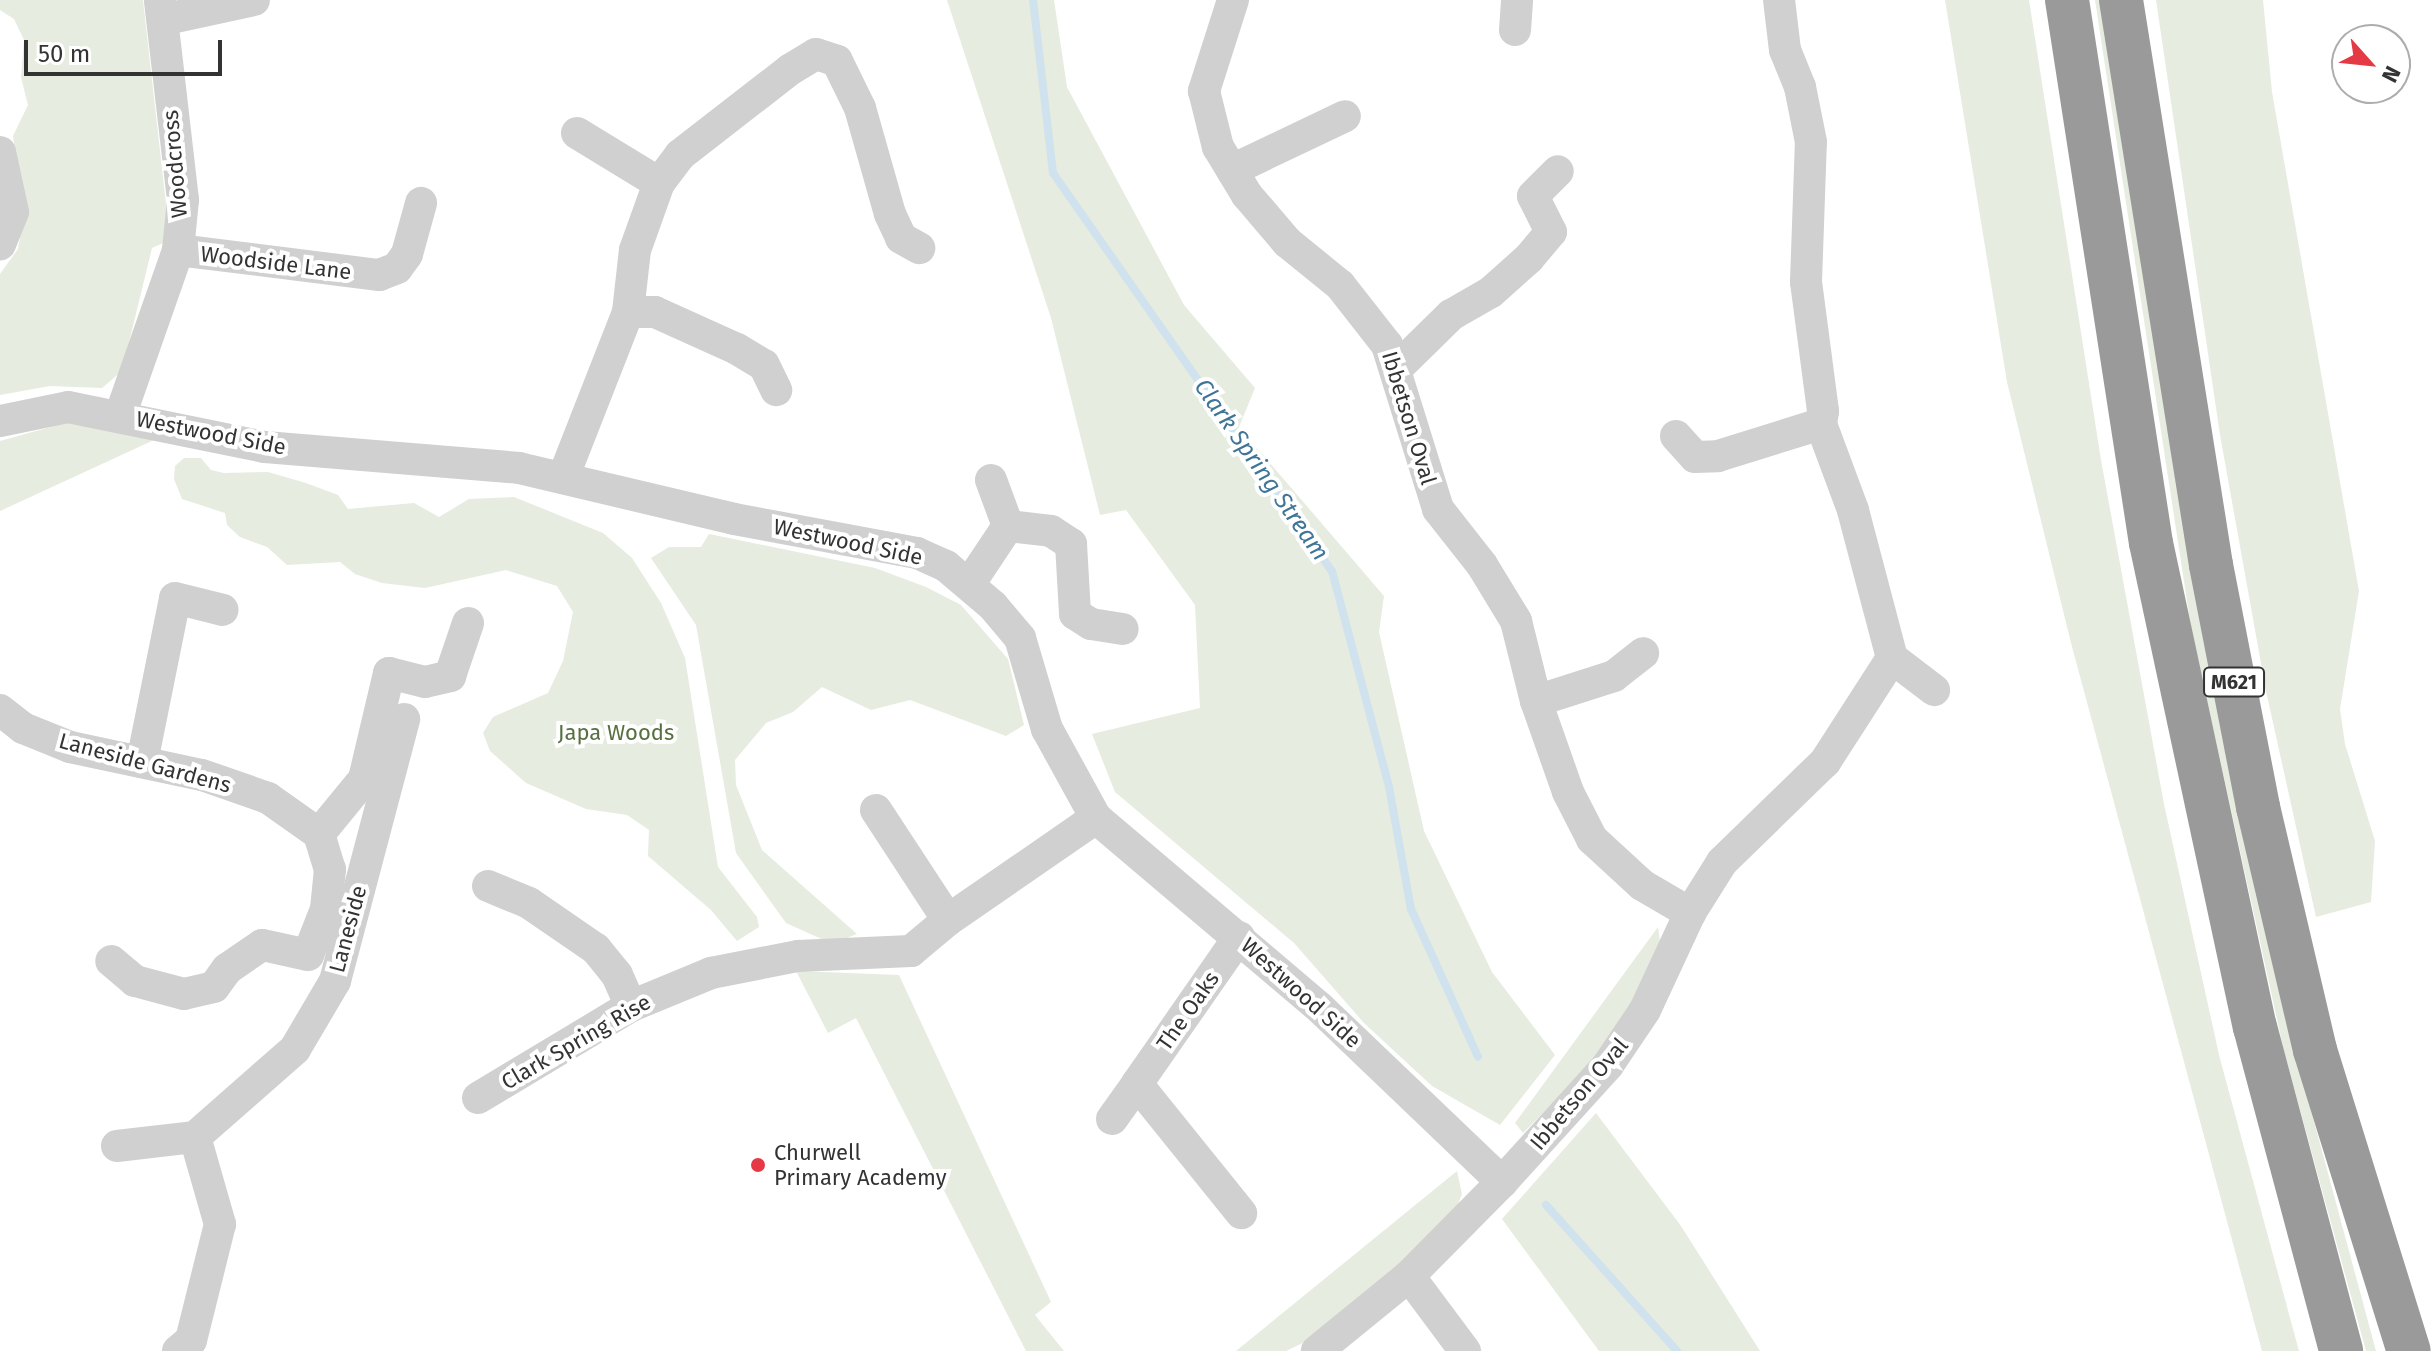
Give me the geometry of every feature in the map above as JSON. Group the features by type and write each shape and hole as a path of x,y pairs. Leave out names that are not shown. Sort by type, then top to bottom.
{"highway":[{"name":"M621","path":"2067,0 2151,543 2255,1027 2341,1351"},
{"name":"M621","path":"2121,0 2211,565 2258,807 2315,1050 2409,1351"}],"street":[{"path":"163,10 254,0"},
{"name":"Ibbetson Oval","path":"1233,0 1204,91 1218,147 1287,242 1340,285 1387,345 1397,368 1418,455 1438,509 1482,565 1516,621 1536,701 1568,792 1592,839 1642,885 1690,913"},
{"path":"1779,0 1785,50 1800,87 1811,142 1806,282 1823,411 1821,424 1853,510 1892,658 1934,690"},
{"name":"Woodcross","path":"120,416 178,250 183,200 165,68 163,10"},
{"path":"563,478 628,312 635,250 659,183 680,155 791,69 826,54 843,70 860,108 901,238 919,248"},
{"path":"1232,170 1345,116"},
{"path":"577,133 659,183"},
{"path":"0,152 13,212 0,244"},
{"path":"1397,368 1451,315 1491,292 1529,258 1551,232 1533,196 1558,171"},
{"name":"Woodside Lane","path":"178,250 379,275 397,268 407,254 421,203"},
{"path":"628,312 655,312 683,322 775,368"},
{"name":"Westwood Side","path":"0,421 68,407 265,447 519,468 734,519 917,553 970,583 1020,638 1047,729 1096,818 1239,937 1502,1182"},
{"path":"1676,436 1695,457 1718,456 1821,424"},
{"path":"991,480 1008,526"},
{"path":"970,583 1008,526"},
{"path":"1008,526 1051,531 1071,544 1075,614 1091,624 1123,629"},
{"path":"142,762 175,598 223,610"},
{"path":"111,961 135,981 184,994 214,987 227,969 262,945 308,955 326,909 330,869 319,834 364,779 389,673 425,682 450,676 468,623"},
{"path":"1536,701 1614,676 1643,653"},
{"name":"Ibbetson Oval","path":"1502,1182 1608,1065 1645,1010 1690,913 1722,862 1825,762 1892,658"},
{"name":"Laneside Gardens","path":"0,710 23,728 70,747 142,762 268,798 319,834"},
{"name":"Laneside","path":"195,1137 295,1049 335,981 404,719"},
{"path":"876,810 948,920"},
{"name":"Clark Spring Rise","path":"478,1098 631,1006 711,973 798,956 911,951 948,920 1096,818"},
{"path":"488,886 529,903 596,949 617,975 631,1006"},
{"name":"The Oaks","path":"1112,1119 1239,937"},
{"path":"1137,1084 1241,1213"},
{"path":"117,1146 195,1137 220,1224 191,1340 178,1351"},
{"path":"1317,1351 1409,1276 1502,1182"},
{"path":"1409,1276 1465,1351"}],"green space":[{"path":"0,0 143,0 170,240 152,248 122,371 102,388 50,386 0,395 0,274 18,249 24,215 13,136 28,105 21,77 24,40 14,19 0,10"},
{"path":"947,0 1054,0 1067,87 1184,305 1255,388 1239,427 1384,596 1379,632 1424,831 1492,972 1555,1055 1500,1125 1432,1086 1364,1023 1294,943 1115,792 1092,734 1200,708 1195,605 1126,510 1100,515 1051,318"},
{"path":"1945,0 2029,0 2101,460 2164,804 2219,1055 2299,1351 2262,1351 2071,643 2007,382"},
{"path":"2095,0 2106,0 2295,1051 2376,1351 2366,1351 2284,1051 2191,627"},
{"path":"2156,0 2263,0 2272,92 2359,591 2340,709 2345,744 2375,841 2371,902 2316,917 2266,691 2220,435"},
{"path":"72,421 154,440 0,511 0,441"},
{"name":"Japa Woods","path":"184,458 201,458 211,470 224,473 268,472 306,483 338,495 348,509 414,503 439,517 469,499 514,497 603,533 632,558 661,603 685,658 718,867 757,917 759,927 737,941 711,910 648,856 649,830 627,815 586,809 526,783 490,751 483,733 493,717 548,693 563,661 573,612 557,586 506,570 425,588 382,583 355,574 340,562 287,565 267,547 240,537 227,525 225,513 182,499 174,479 175,466"},
{"name":"Japa Woods","path":"709,534 875,568 926,587 961,605 1008,659 1024,725 1006,736 910,700 871,710 822,687 793,712 766,723 735,760 736,785 762,850 857,934 839,941 826,941 786,923 736,853 696,625 651,558 669,547 701,547"},
{"path":"1658,927 1661,949 1646,981 1587,1069 1523,1133 1515,1123"},
{"path":"796,971 899,975 1051,1302 1035,1315 1064,1351 1026,1351 856,1018 828,1033"},
{"path":"1596,1113 1681,1226 1760,1351 1599,1351 1502,1219"},
{"path":"1457,1171 1462,1194 1457,1207 1365,1301 1321,1334 1286,1351 1236,1351"}],"waterway":[{"name":"Clark Spring Stream","path":"1033,0 1053,173 1332,571 1389,787 1411,909 1478,1057"},
{"name":"Clark Spring Stream","path":"1546,1205 1677,1351"}],"place":[{"name":"Churwell Primary Academy","path":"758,1165"}]}
